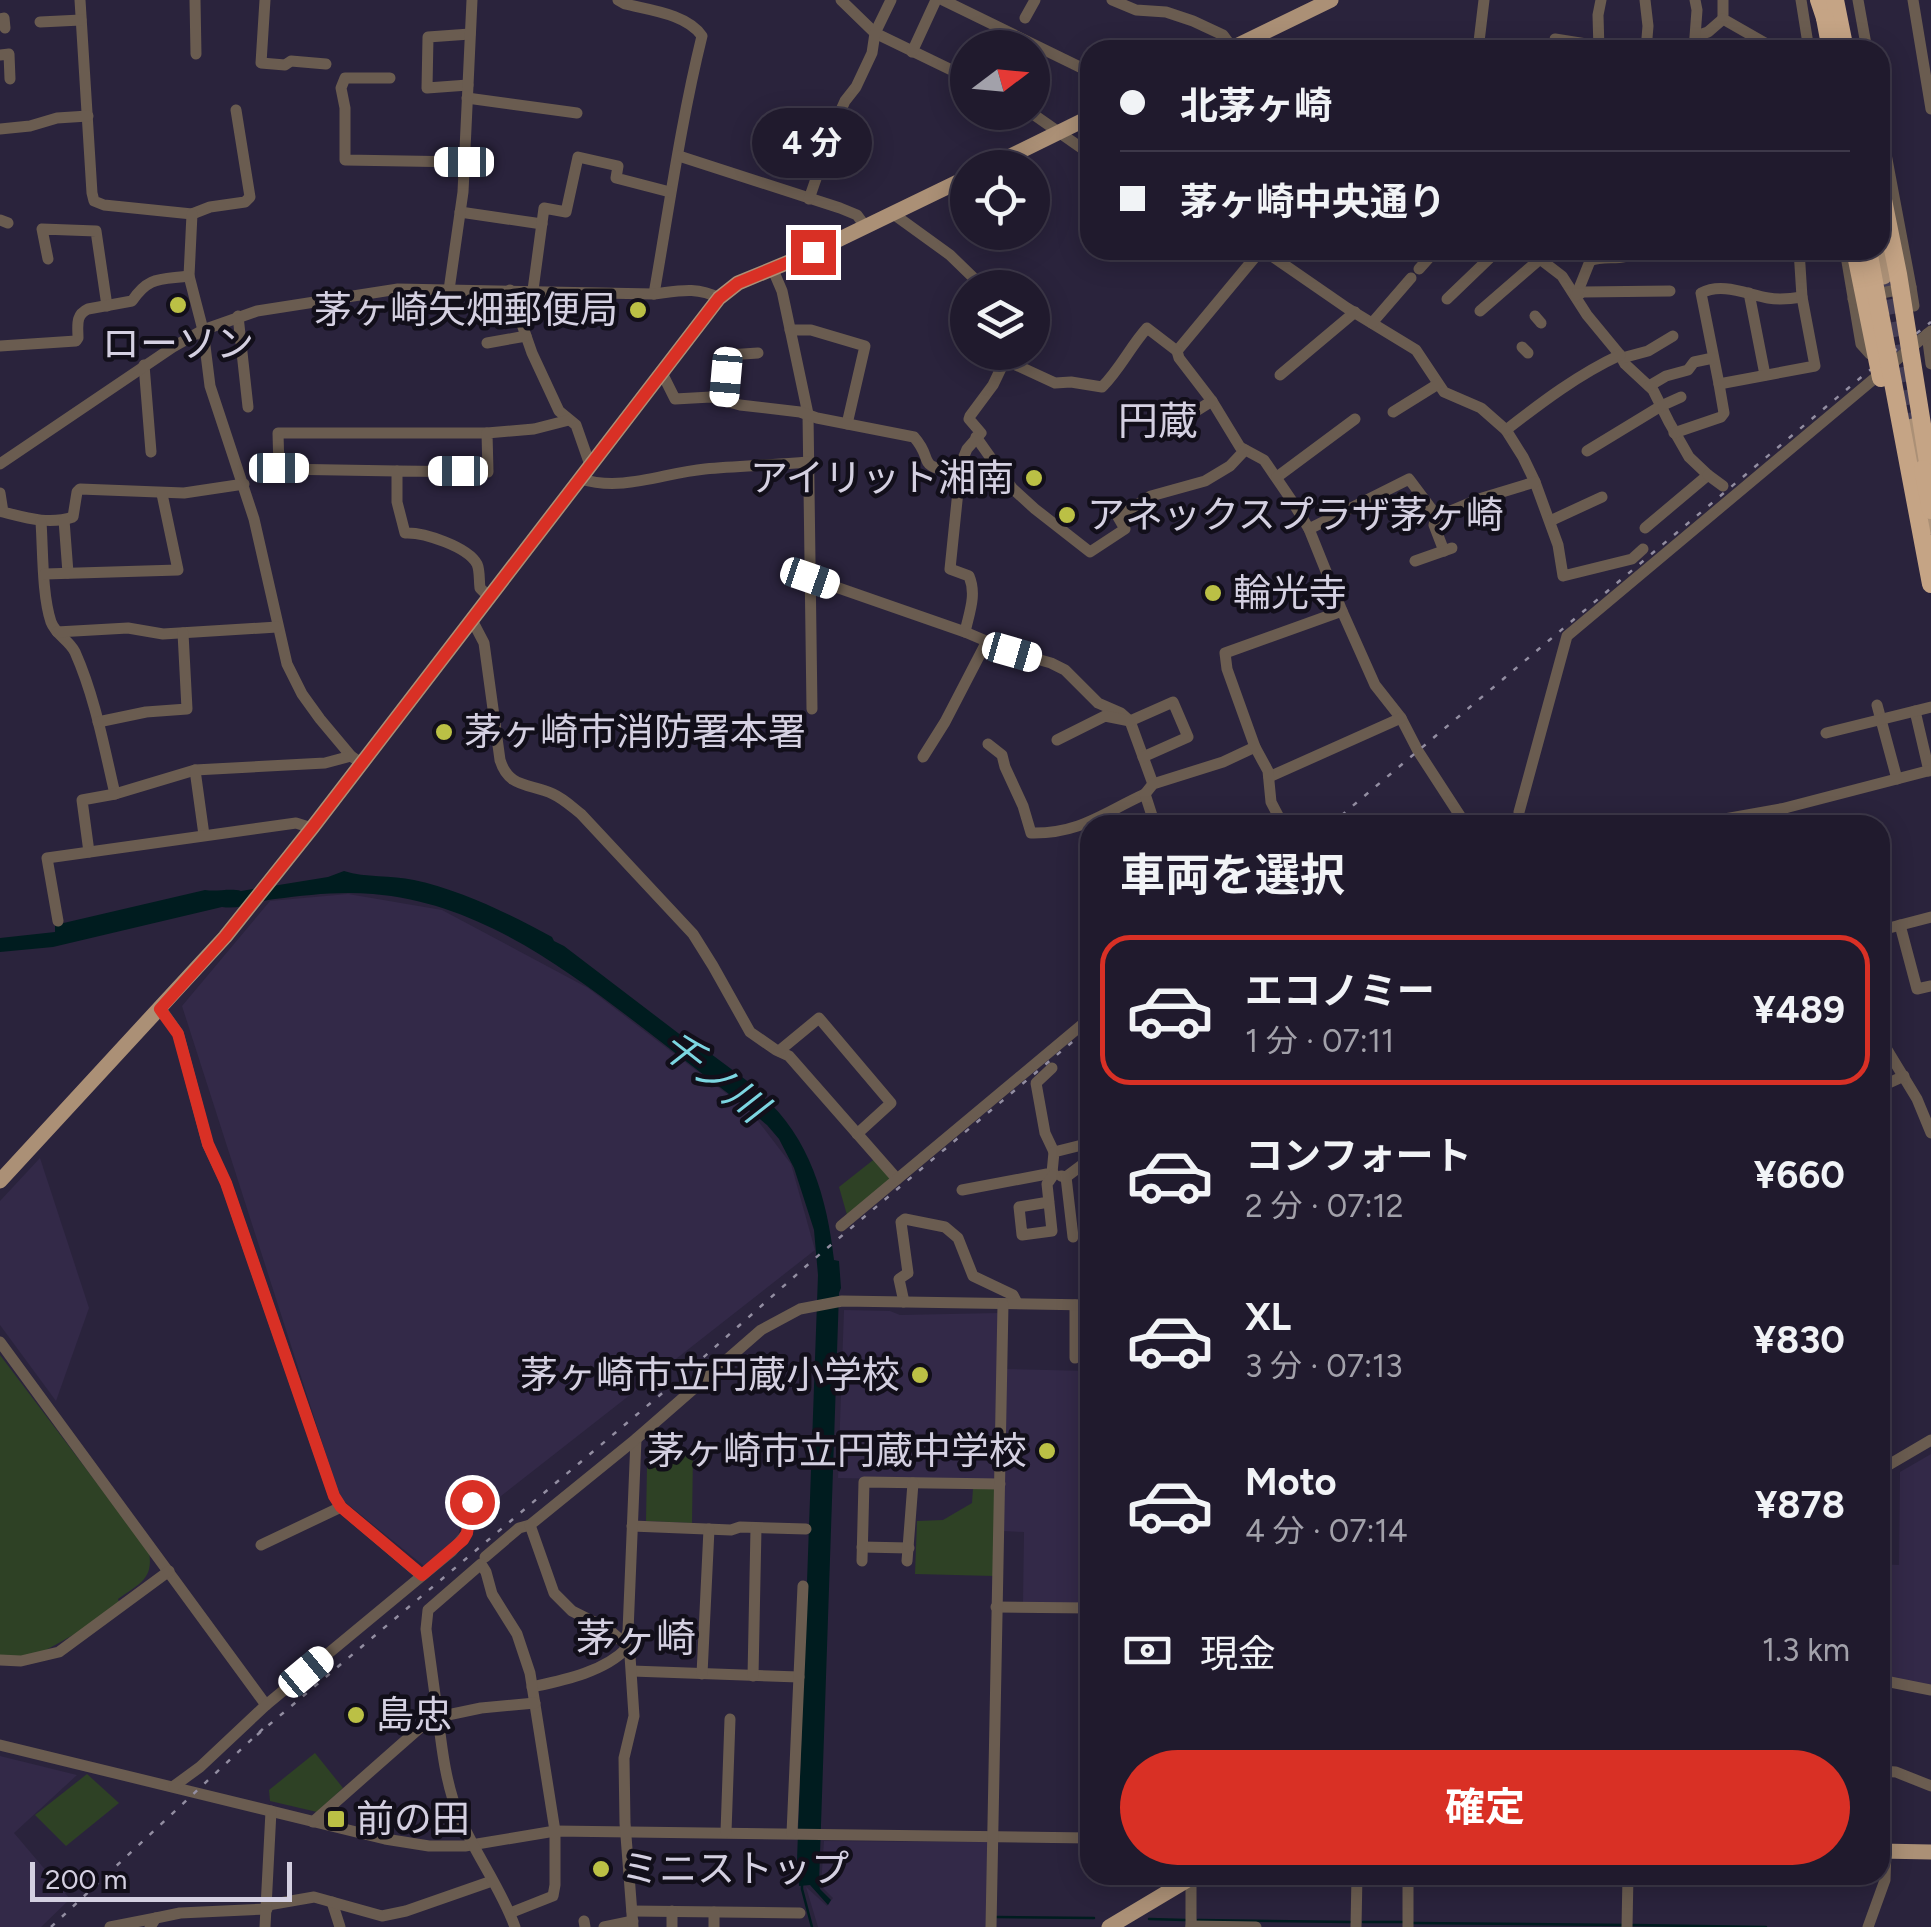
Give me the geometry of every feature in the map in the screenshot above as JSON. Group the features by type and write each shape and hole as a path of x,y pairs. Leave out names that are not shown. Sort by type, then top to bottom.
{"highway":[{"path":"1828,6 1836,40"},
{"path":"1890,234 1931,481"},
{"path":"1856,260 1874,350 1914,494"},
{"path":"1872,260 1931,584"},
{"path":"1884,260 1931,510"}],"main road":[{"path":"1250,40 1331,0"},
{"path":"1022,150 1080,122"},
{"path":"0,1181 245,912 312,828 356,759 472,620 719,298 738,283 950,185"},
{"path":"1874,260 1880,277 1879,260"},
{"path":"1931,527 1909,427 1931,566"},
{"path":"1890,1851 1931,1852"},
{"path":"1108,1927 1178,1885"}],"street":[{"path":"80,0 94,201 192,214 245,202 250,197 236,110"},
{"path":"195,0 196,54"},
{"path":"265,0 261,64 326,64"},
{"path":"449,290 464,162 472,0"},
{"path":"618,0 682,20 702,36 687,98 654,294"},
{"path":"841,0 876,33 950,70"},
{"path":"809,199 836,121 866,66 892,0"},
{"path":"912,52 940,0 1080,67"},
{"path":"973,14 980,0"},
{"path":"1025,18 1035,0"},
{"path":"1479,40 1484,0"},
{"path":"1599,40 1601,0"},
{"path":"1645,0 1647,40"},
{"path":"1695,0 1695,40"},
{"path":"1699,40 1723,19 1723,0"},
{"path":"1801,0 1808,40"},
{"path":"1858,0 1865,40"},
{"path":"1914,0 1925,36 1931,109"},
{"path":"1118,1 1144,11 1166,12 1226,40"},
{"path":"1723,19 1760,40"},
{"path":"40,22 81,20"},
{"path":"470,34 428,37 427,88 577,114"},
{"path":"1555,38 1564,40"},
{"path":"0,55 9,54 10,79"},
{"path":"390,78 345,78 341,88 345,160 464,162"},
{"path":"0,129 88,116"},
{"path":"1050,126 1080,147"},
{"path":"679,156 856,215 865,226"},
{"path":"533,290 544,208 566,212 578,157 618,166 616,178 670,192"},
{"path":"1890,175 1914,306"},
{"path":"460,212 542,224"},
{"path":"892,213 965,270"},
{"path":"192,214 189,276 204,330 210,386 244,484 291,676 320,719 356,759"},
{"path":"48,259 42,228 96,231 106,306"},
{"path":"1176,351 1253,260"},
{"path":"1277,260 1416,350 1444,392 1481,408 1506,430 1535,482 1558,546 1563,576 1632,559 1643,549"},
{"path":"1372,322 1427,260"},
{"path":"1447,298 1487,260"},
{"path":"1480,311 1538,260"},
{"path":"1542,260 1562,276 1587,315 1649,386 1689,457 1722,486"},
{"path":"1576,296 1592,260"},
{"path":"1718,384 1816,366 1802,297 1800,260"},
{"path":"1846,260 1861,344 1870,354"},
{"path":"773,270 782,291 808,414 812,708"},
{"path":"0,346 76,341 82,312 132,301 142,286 153,282 189,276"},
{"path":"1853,299 1911,287"},
{"path":"1674,433 1721,418 1724,413 1701,293 1719,288 1775,299 1802,297"},
{"path":"0,464 204,330 257,311 384,290 654,294 696,289 719,298"},
{"path":"510,290 559,410 576,426 585,472 592,482 615,485 705,469 808,462"},
{"path":"1576,296 1584,292 1670,291"},
{"path":"1749,293 1765,375"},
{"path":"1280,375 1355,312"},
{"path":"238,316 248,407"},
{"path":"1031,370 1055,382 1102,387 1118,371 1147,328 1176,351 1212,400 1240,448 1264,460 1309,529 1375,685 1401,718 1459,815"},
{"path":"790,330 810,330 865,346 847,424"},
{"path":"1929,332 1931,364"},
{"path":"1519,815 1567,636 1929,332"},
{"path":"487,343 526,336"},
{"path":"1506,430 1604,362 1648,350 1673,336"},
{"path":"724,400 728,354 758,353"},
{"path":"1649,386 1688,370 1694,362 1713,358"},
{"path":"144,366 151,452"},
{"path":"965,632 974,591 970,576 950,569 957,473 962,457 981,433 970,416 993,385 998,370"},
{"path":"662,373 675,399 710,397 902,432 919,441 929,465 957,473"},
{"path":"1393,412 1438,384"},
{"path":"1587,451 1682,398"},
{"path":"1164,430 1212,400"},
{"path":"486,434 488,472 279,468 278,433 486,434 534,429 569,420"},
{"path":"1277,477 1355,420"},
{"path":"976,438 1012,488 1090,552 1125,529 1118,517 1138,503 1205,481 1230,466 1245,450"},
{"path":"398,471 397,502 405,534 417,532 462,549 477,564 480,588 488,596"},
{"path":"1645,528 1708,475"},
{"path":"1309,529 1410,479 1436,515 1434,525 1448,550 1416,561"},
{"path":"1436,515 1535,482"},
{"path":"0,494 3,512 41,522 73,516 76,492 80,490 184,494 244,484"},
{"path":"44,574 178,570 162,494"},
{"path":"1550,521 1602,497"},
{"path":"64,520 68,573"},
{"path":"41,522 49,611 57,632 74,650 98,722 115,794"},
{"path":"810,578 1065,670 1098,704 1130,722 1143,757 1153,815"},
{"path":"1278,815 1271,802 1270,776 1254,747 1225,653 1342,610"},
{"path":"472,620 484,643 500,760 507,775 550,793 581,814 693,934 750,1032 789,1056 896,1179"},
{"path":"57,632 128,628 163,634 277,626"},
{"path":"98,722 187,709 182,633"},
{"path":"923,757 946,722 987,641"},
{"path":"1057,740 1105,716 1130,722 1174,702 1188,738 1143,757"},
{"path":"1877,705 1896,779"},
{"path":"1826,733 1931,707"},
{"path":"1744,815 1930,771 1915,711"},
{"path":"1270,776 1401,718"},
{"path":"1000,754 1009,742"},
{"path":"988,744 1000,754 1024,806 1031,834 1051,834 1080,826"},
{"path":"1101,815 1149,789 1254,747"},
{"path":"90,852 82,800 195,770 356,759"},
{"path":"195,770 204,835"},
{"path":"1781,808 1784,815"},
{"path":"58,921 47,858 296,823 312,828"},
{"path":"1931,917 1894,926 1917,990 1931,986"},
{"path":"160,1009 178,1034 208,1144 226,1183 334,1496 341,1507 422,1575"},
{"path":"779,1052 819,1018 891,1104 857,1134"},
{"path":"841,1226 1080,1026"},
{"path":"1890,1054 1931,1133"},
{"path":"1052,1068 1036,1083 1073,1237"},
{"path":"1890,1082 1904,1076"},
{"path":"1054,1152 1080,1145"},
{"path":"1049,1202 1047,1184 1080,1164"},
{"path":"962,1190 1057,1175"},
{"path":"904,1302 899,1279 908,1273 901,1222 905,1219 945,1227 958,1238 973,1276 1014,1295 1017,1304"},
{"path":"485,1557 520,1528 530,1525 761,1330 786,1314 842,1302 1080,1304"},
{"path":"990,1927 1003,1304"},
{"path":"1075,1304 1075,1358"},
{"path":"0,1342 266,1705"},
{"path":"532,1688 570,1678 622,1654 628,1631 636,1439"},
{"path":"1890,1464 1931,1440"},
{"path":"862,1562 864,1482 1000,1484"},
{"path":"862,1547 908,1555 913,1483"},
{"path":"174,1786 463,1540 472,1502"},
{"path":"261,1545 341,1507"},
{"path":"530,1525 554,1593 572,1611 608,1629 625,1646 632,1671 634,1716 624,1758 625,1831 633,1919"},
{"path":"632,1526 806,1529"},
{"path":"753,1676 756,1528"},
{"path":"702,1674 709,1529"},
{"path":"510,1913 553,1896 554,1831 535,1704 518,1634 492,1594 480,1564 428,1610 426,1629 455,1805 515,1927"},
{"path":"0,1660 21,1662 59,1652 169,1571"},
{"path":"793,1833 803,1586"},
{"path":"996,1607 1080,1608"},
{"path":"632,1671 799,1677"},
{"path":"1890,1682 1931,1690"},
{"path":"312,1822 431,1718 481,1708 535,1704"},
{"path":"726,1832 730,1719"},
{"path":"0,1745 409,1844 474,1846 554,1831 1080,1838"},
{"path":"1890,1772 1931,1786"},
{"path":"265,1927 271,1811"},
{"path":"110,1927 153,1922 180,1913 267,1907 314,1897 382,1916 492,1881"},
{"path":"1193,1885 1191,1924 1256,1927"},
{"path":"1356,1925 1357,1885"},
{"path":"1408,1885 1408,1924"},
{"path":"1627,1926 1628,1885"},
{"path":"1868,1927 1883,1885"},
{"path":"332,1902 340,1927"},
{"path":"672,1912 672,1927"},
{"path":"604,1927 672,1912 800,1913"},
{"path":"714,1912 714,1927"},
{"path":"751,1912 751,1927"}],"shaded area":[{"path":"348,894 442,910 588,988 752,1113 791,1164 815,1250 492,1503 465,1497 458,1538 424,1566 340,1498 182,1006 270,901"},
{"path":"40,1158 89,1308 56,1401 0,1325 0,1201"},
{"name":"茅ヶ崎市立円蔵小学校","path":"844,1310 890,1311 900,1315 999,1313 994,1481 838,1478"},
{"name":"茅ヶ崎市立円蔵中学校","path":"1004,1369 1080,1371 1080,1605 1023,1603 1024,1532 1002,1531"},
{"path":"1931,1454 1931,1688 1890,1681 1890,1565 1899,1565 1900,1472"},
{"path":"0,1756 77,1775 14,1833 70,1899 41,1927 0,1927"},
{"path":"824,1841 989,1842 987,1927 818,1927 806,1887 827,1906 833,1898 821,1886"}],"green space":[{"path":"877,1157 895,1177 847,1215 839,1187"},
{"path":"0,1355 149,1552 150,1561 147,1575 119,1602 84,1629 27,1656 0,1656"},
{"path":"673,1453 693,1453 692,1523 646,1521 647,1466 672,1466"},
{"path":"973,1488 998,1488 994,1576 915,1574 917,1521 943,1520 972,1503"},
{"path":"315,1753 343,1788 317,1812 270,1801 269,1790"},
{"path":"87,1774 119,1803 66,1846 35,1815"}],"water":[{"path":"344,871 414,880 449,890 552,937 754,1086 789,1125 812,1166 826,1212 834,1260 839,1261 841,1288 819,1884 831,1900 828,1905 810,1885 799,1886 797,1861 818,1275 814,1230 794,1168 767,1125 632,1020 529,948 454,912 414,900 348,893 275,899 222,907 53,947 0,952 0,938 55,932 55,925 205,890 241,891"}],"waterway":[{"name":"千ノ川","path":"802,1882 812,1927"},
{"path":"995,1917 1094,1918"},
{"path":"1149,1919 1185,1920"},
{"path":"1198,1920 1350,1922"},
{"path":"1363,1922 1405,1922"},
{"path":"1413,1923 1625,1925"},
{"path":"1633,1925 1766,1927"}],"tunnel":[{"path":"1884,277 1912,426"}],"railway":[{"path":"1342,815 1931,322"},
{"path":"257,1735 1080,1035"},
{"path":"51,1927 266,1726"}],"place":[{"name":"ローソン","path":"178,305"},
{"name":"茅ヶ崎矢畑郵便局","path":"638,310"},
{"name":"アイリット湘南","path":"1034,478"},
{"name":"アネックスプラザ茅ヶ崎","path":"1067,515"},
{"name":"輪光寺","path":"1213,593"},
{"name":"茅ヶ崎市消防署本署","path":"444,732"},
{"name":"茅ヶ崎市立円蔵小学校","path":"920,1375"},
{"name":"茅ヶ崎市立円蔵中学校","path":"1047,1451"},
{"name":"島忠","path":"356,1715"},
{"name":"前の田","path":"336,1819"},
{"name":"ミニストップ","path":"601,1869"}],"district":[{"name":"円蔵","path":"1158,421"},
{"name":"茅ヶ崎","path":"636,1638"}],"route":[{"path":"472,1502 463,1540 422,1575 337,1502 226,1183 208,1144 176,1028 160,1009 225,937 312,828 719,298 738,283 813,252"}]}
